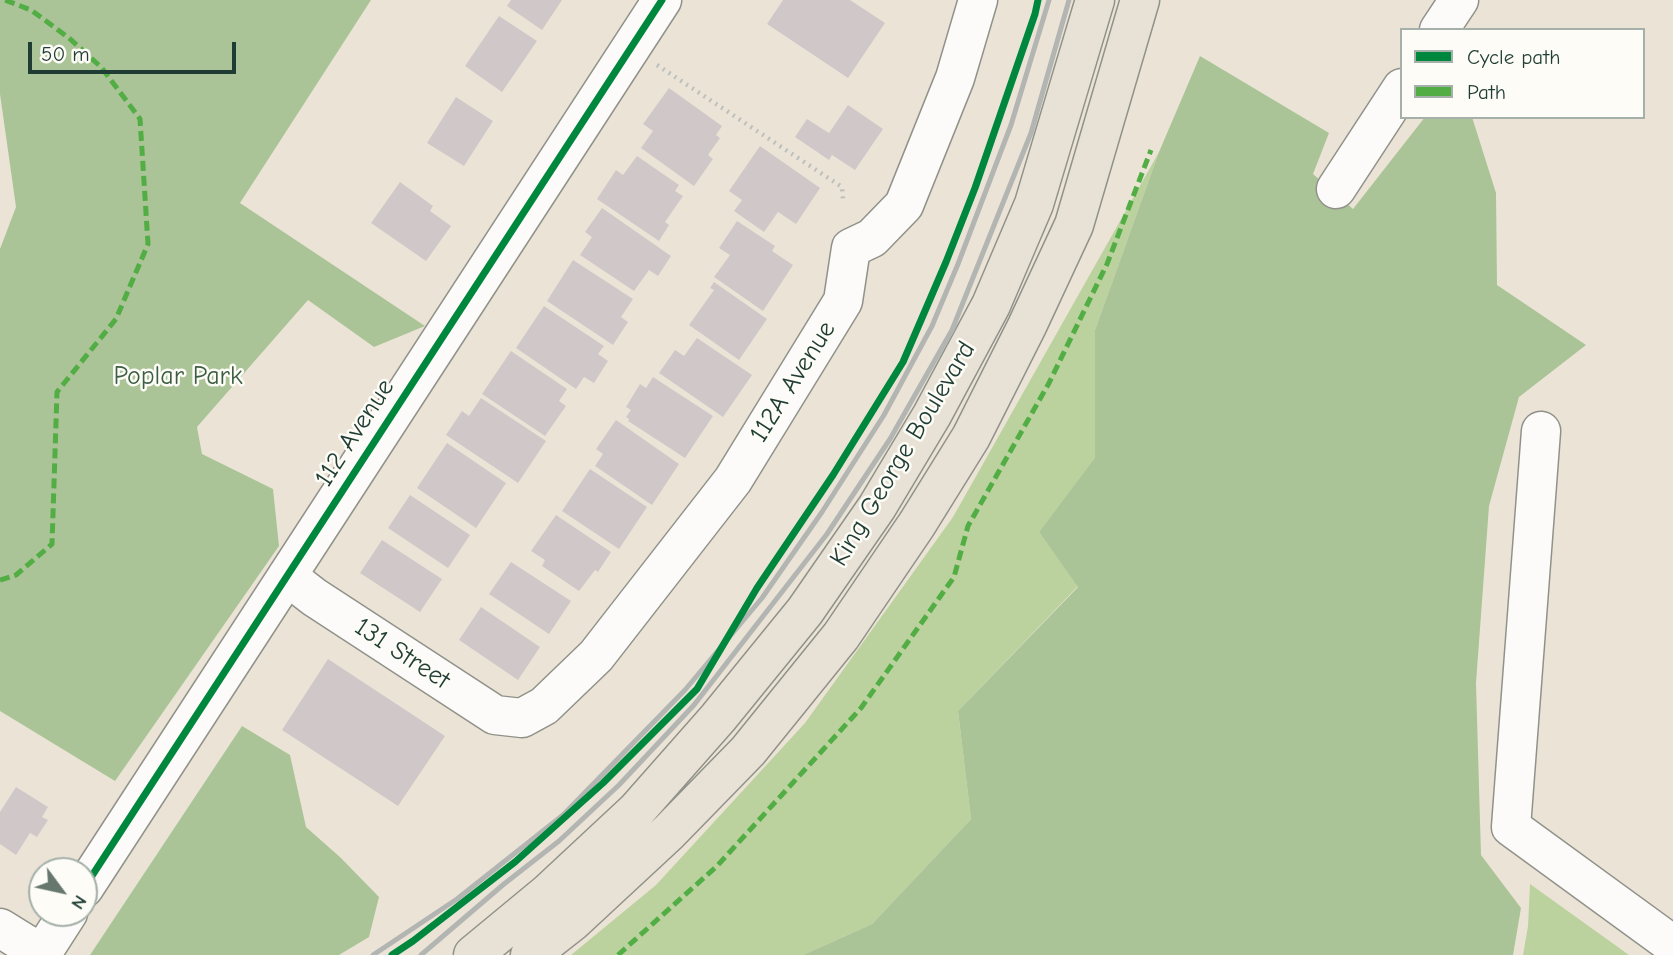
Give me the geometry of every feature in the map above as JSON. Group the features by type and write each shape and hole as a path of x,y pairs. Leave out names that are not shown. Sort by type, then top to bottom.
{"main road":[{"name":"King George Boulevard","path":"473,955 548,893 636,811 718,718 805,611 877,508 932,415 991,305 1034,204 1096,0"},
{"name":"King George Boulevard","path":"530,955 572,922 669,832 748,751 841,636 917,524 971,437 1074,225 1140,0"}],"street":[{"name":"112 Avenue","path":"98,866 662,0"},
{"name":"112A Avenue","path":"522,718 544,706 596,656 733,480 843,301 851,248 872,238 904,205 955,78 978,0"},
{"path":"1440,28 1458,0"},
{"path":"1336,189 1400,91"},
{"path":"1541,431 1511,827 1673,945"},
{"name":"131 Street","path":"287,576 314,597 495,715 522,718"},
{"path":"0,928 41,955 59,927"}],"path":[{"path":"653,63 842,187 843,199"}],"green space":[{"name":"Poplar Park","path":"0,0 371,0 240,203 425,326 374,347 308,300 197,427 202,454 273,489 279,546 115,781 0,711 0,249 16,207 0,94"},
{"path":"1200,56 1329,133 1313,174 1353,209 1423,119 1473,119 1496,193 1497,285 1586,345 1519,397 1489,506 1476,683 1481,855 1521,908 1513,955 803,955 872,924 971,819 958,711 1078,587 1039,532 1095,458 1095,330 1159,152"},
{"path":"1159,152 1095,330 1096,458 1039,532 1078,586 958,711 971,819 872,924 803,955 571,955 656,885 805,723 953,517"},
{"path":"242,726 290,755 306,827 379,897 369,937 339,955 90,955"},
{"path":"1530,884 1629,955 1523,955 1528,926"}],"building":[{"path":"511,0 562,0 542,30 507,6"},
{"path":"783,0 850,0 885,23 848,78 767,24"},
{"path":"499,16 537,41 502,92 465,66"},
{"path":"669,88 722,126 716,135 720,138 708,155 713,159 694,186 641,148 653,131 643,124"},
{"path":"456,97 493,121 464,166 427,143"},
{"path":"848,105 883,129 855,170 832,155 829,160 795,137 807,119 829,133"},
{"path":"760,146 820,188 796,224 778,212 764,232 734,211 742,200 729,191"},
{"path":"637,156 679,185 675,191 683,196 665,222 669,225 659,241 597,199 616,170 623,175"},
{"path":"400,182 433,206 430,211 451,226 426,261 371,223"},
{"path":"602,208 671,256 658,276 649,270 634,291 580,255 592,237 585,232"},
{"path":"737,221 775,246 772,251 793,265 763,311 714,277 730,255 719,248"},
{"path":"573,260 633,299 621,317 628,322 613,345 547,301"},
{"path":"714,282 767,319 739,360 689,325 714,290 710,288"},
{"path":"544,306 604,346 598,354 608,361 594,383 584,377 576,389 516,348"},
{"path":"697,338 752,375 723,417 659,373 675,350 684,356"},
{"path":"511,351 567,389 559,401 566,406 545,436 482,394"},
{"path":"653,377 713,416 685,458 628,421 626,417 631,410 626,407 640,384 646,388"},
{"path":"481,398 546,441 518,483 446,435 462,411 469,416"},
{"path":"616,420 679,464 652,505 595,466 603,454 596,449"},
{"path":"447,443 506,483 476,528 417,488"},
{"path":"590,469 647,507 619,549 562,511"},
{"path":"410,495 470,535 448,568 388,528"},
{"path":"556,515 611,552 598,572 595,570 579,591 542,566 545,560 531,551"},
{"path":"382,540 442,579 420,612 360,573"},
{"path":"511,562 571,601 549,634 489,594"},
{"path":"481,607 540,647 518,680 459,640"},
{"path":"328,659 445,736 398,806 282,730"},
{"path":"16,787 48,807 42,817 48,820 37,837 30,833 16,855 0,844 0,812"}],"railway":[{"path":"373,955 457,899 563,815 685,690 762,598 822,512 884,415 932,326 1011,125 1049,0"},
{"path":"421,955 559,841 619,785 694,705 827,534 890,439 952,330 1031,133 1069,0"}],"marked path":[{"path":"0,580 16,575 52,544 57,392 116,319 148,244 140,119 101,67 69,38 31,10 5,0"},
{"path":"618,955 717,866 861,708 954,577 968,526 1049,383 1107,264 1151,150"}],"cycle path":[{"path":"98,866 662,0"},
{"path":"392,955 515,862 603,783 697,689 757,588 833,475 903,362 975,188 1038,0"}]}
